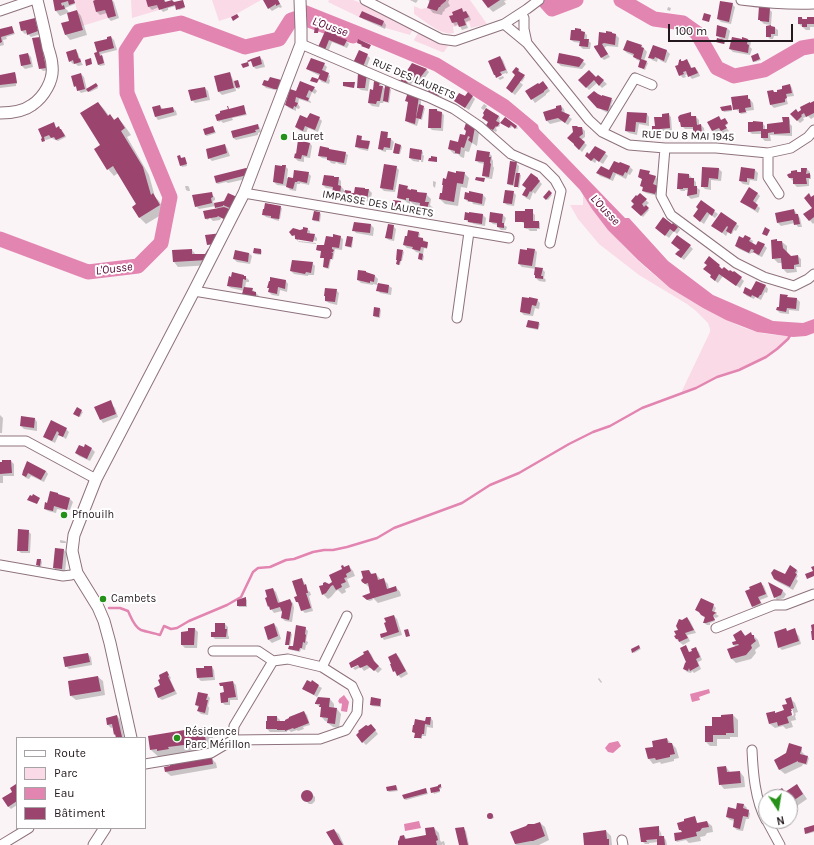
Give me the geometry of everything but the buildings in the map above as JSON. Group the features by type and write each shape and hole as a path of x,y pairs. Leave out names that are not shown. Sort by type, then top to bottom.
{"street":[{"path":"0,11 32,0"},
{"path":"0,113 15,111 32,106 43,94 52,79 52,66 37,0"},
{"path":"365,0 441,39 455,41 504,24 536,3"},
{"path":"741,0 814,4"},
{"path":"131,737 104,621 98,607 77,573 72,551 74,535 96,479 244,193 301,44 301,3"},
{"path":"521,13 524,18 524,29 527,43"},
{"name":"RUE DU 8 MAI 1945","path":"504,24 527,43 589,120 602,132 629,145 665,148 716,148 768,153 791,148 808,137 814,130"},
{"name":"RUE DES LAURETS","path":"301,44 454,109 479,126 511,154 543,168 555,180 561,191 550,243"},
{"path":"602,132 635,78 652,85"},
{"path":"665,148 661,196 671,214 736,263 764,277 794,286 808,279 814,274"},
{"path":"768,153 768,177 779,194"},
{"name":"IMPASSE DES LAURETS","path":"244,193 509,238"},
{"path":"457,318 469,232"},
{"path":"194,292 326,314"},
{"path":"0,441 26,441 96,479"},
{"path":"0,565 63,576 77,573"},
{"path":"716,628 774,604 785,605 814,594"},
{"path":"322,667 347,616"},
{"path":"146,764 211,752 233,740 320,739 346,730 357,713 358,699 352,686 322,667 288,659 273,661 258,651 213,651"},
{"path":"233,740 234,726 273,661"},
{"path":"752,750 754,778 758,796"},
{"path":"1,845 27,829"},
{"path":"94,845 104,829"},
{"path":"771,829 780,845"}],"green space":[{"path":"74,0 95,0 93,1 96,12 105,10 108,18 82,26"},
{"path":"131,0 146,0 148,7 157,5 159,10 132,18"},
{"path":"212,0 261,0 231,17 219,21"},
{"path":"329,0 353,0 372,7 413,29 410,35 379,26 382,26 384,21 362,11 359,17 328,2"},
{"path":"446,0 470,0 487,24 471,28 469,22 465,23 464,19 468,17 466,11 463,12 462,8 452,12 453,15 449,16 452,23 457,22 458,26 453,27 454,33 449,33 433,27 414,14 414,6 421,9 427,8 437,11"},
{"path":"418,33 448,46 444,52 442,52 415,41 414,40"},
{"path":"583,195 605,225 636,259 662,281 689,300 719,316 753,331 789,336 788,338 767,356 738,369 717,376 681,393 710,332 708,323 687,304 639,275 599,244 578,219 570,205 583,205"}],"water":[{"name":"L'Ousse","path":"306,5 439,58 508,100 538,125 539,129 625,218 629,218 668,261 713,295 773,321 803,323 814,319 814,333 806,336 793,337 757,332 726,320 670,288 638,260 608,230 580,190 518,125 434,71 327,26 306,26"},
{"path":"709,689 710,693 699,697 700,700 692,702 690,694"},
{"path":"344,695 349,702 347,712 341,711 342,704 338,701"},
{"path":"618,741 621,746 613,753 608,752 605,748 609,743"},
{"path":"419,821 421,828 405,831 404,824"}],"waterway":[{"path":"544,0 552,9 576,0"},
{"path":"621,0 654,19 683,23 697,33 717,68 734,76 764,70 802,48 814,46"},
{"name":"L'Ousse","path":"0,239 88,272 138,266 161,243 170,197 127,93 126,51 139,31 181,23 245,47 279,39 291,20 300,17 353,36"},
{"path":"109,608 120,608 128,611 136,627 143,631 160,635 164,626 171,629 177,628 241,597 253,572 258,568 270,567 286,560 294,559 313,552 347,547 377,538 394,528 462,503 490,485 519,473 569,444 593,432 610,426 642,408 696,388 717,377 739,370 766,357 788,339 791,334"}],"place":[{"name":"Lauret","path":"284,137"},
{"name":"Pfnouilh","path":"64,515"},
{"name":"Cambets","path":"103,599"},
{"name":"Résidence Parc Mérillon","path":"177,738"}]}
